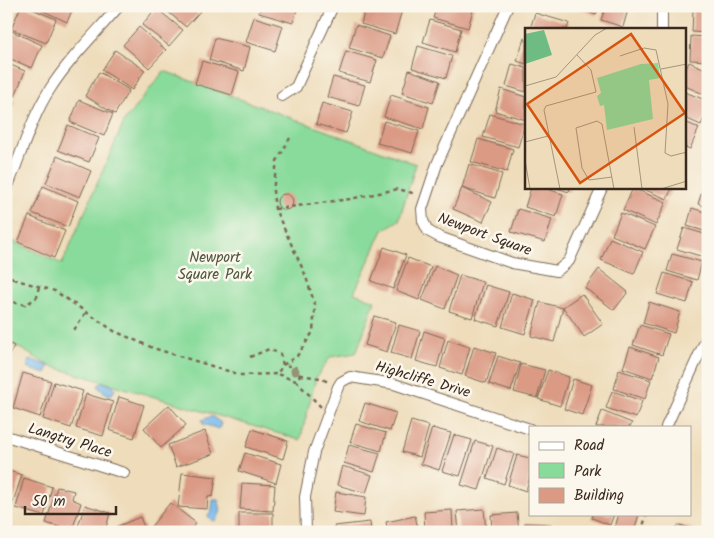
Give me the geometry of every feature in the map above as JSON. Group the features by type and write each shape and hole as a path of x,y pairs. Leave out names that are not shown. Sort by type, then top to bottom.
{"street":[{"path":"6,191 38,112 49,90 119,6"},
{"path":"282,96 296,88 332,6"},
{"name":"Newport Square","path":"508,6 437,164 422,209 423,221 428,231 439,237 512,263 558,271 569,261 602,189"},
{"path":"662,6 662,28"},
{"path":"666,426 708,335"},
{"name":"Highcliffe Drive","path":"338,387 341,382 350,377 394,384 529,429"},
{"path":"306,532 305,497 314,452 338,387"},
{"name":"Langtry Place","path":"6,436 124,472"}],"path":[{"path":"277,374 284,365 297,356 313,332 315,304 305,274 275,209 273,191 277,161 290,138"},
{"path":"275,209 350,199 398,189 427,198"},
{"path":"6,270 13,279"},
{"path":"6,282 13,279 55,291 114,331 153,348 241,375 277,374 296,381 329,415"},
{"path":"6,301 26,305 36,297 39,285"},
{"path":"74,330 86,312"},
{"path":"250,357 269,349 280,354 284,365"},
{"path":"284,365 295,368 300,375 320,378 338,387"},
{"path":"296,381 300,375"},
{"path":"640,532 646,516"}],"green space":[{"name":"Newport Square Park","path":"164,71 416,164 399,220 383,230 354,293 375,301 356,353 330,357 316,378 300,440 50,366 6,340 6,238 62,264 125,120"}],"water":[{"path":"30,359 49,366 46,374 27,368"},
{"path":"103,382 113,386 115,390 112,394 109,395 100,389 98,385"},
{"path":"212,416 221,423 219,429 203,424 202,420"},
{"path":"213,499 218,499 220,508 220,513 215,521 211,520 208,516 212,509"}],"building":[{"path":"21,6 56,19 46,43 11,29"},
{"path":"33,6 74,6 67,22"},
{"path":"161,6 199,6 202,9 186,27"},
{"path":"261,6 298,6 293,23 259,13"},
{"path":"366,6 388,6 402,10 395,34 361,24"},
{"path":"437,6 474,6 468,28 433,18"},
{"path":"574,6 599,6 596,15"},
{"path":"606,6 629,6 623,27 601,20"},
{"path":"156,8 183,30 169,46 142,25"},
{"path":"693,9 708,9 708,33 692,32"},
{"path":"535,13 569,23 567,28 530,28"},
{"path":"254,17 283,26 275,51 246,42"},
{"path":"430,20 461,29 455,52 423,42"},
{"path":"356,25 390,36 383,58 349,48"},
{"path":"139,27 166,50 149,68 123,45"},
{"path":"7,29 42,45 32,68 6,57"},
{"path":"691,36 708,37 708,61 690,60"},
{"path":"215,38 250,47 244,71 209,60"},
{"path":"524,38 525,64 517,61"},
{"path":"418,46 452,56 446,78 412,68"},
{"path":"115,50 145,70 132,90 102,70"},
{"path":"346,51 377,60 370,82 339,73"},
{"path":"202,61 239,72 232,95 195,84"},
{"path":"689,62 708,70 708,96 686,86 686,69"},
{"path":"6,63 25,71 15,96 6,93"},
{"path":"512,64 525,68 525,92 506,86"},
{"path":"409,70 440,81 433,103 402,93"},
{"path":"99,72 129,90 115,114 85,96"},
{"path":"333,77 365,85 359,106 327,97"},
{"path":"501,89 525,97 525,120 495,111"},
{"path":"686,92 708,101 708,108 701,125 686,118"},
{"path":"391,95 429,107 423,129 384,117"},
{"path":"6,98 15,101 6,122"},
{"path":"79,100 113,114 104,136 70,122"},
{"path":"322,103 353,112 346,133 316,124"},
{"path":"490,114 525,124 518,147 483,137"},
{"path":"384,121 419,131 412,153 377,143"},
{"path":"686,122 699,128 690,149 686,147"},
{"path":"68,125 99,138 89,162 58,150"},
{"path":"478,139 513,149 507,172 471,162"},
{"path":"57,156 91,171 80,197 46,183"},
{"path":"469,164 502,174 495,198 462,188"},
{"path":"705,182 708,183 708,207 698,204"},
{"path":"43,186 78,201 68,227 32,213"},
{"path":"462,188 492,202 483,222 453,209"},
{"path":"531,189 547,189 563,194 556,217 525,207"},
{"path":"559,189 570,189 569,192"},
{"path":"633,189 666,202 656,225 623,210"},
{"path":"643,189 672,189 667,199"},
{"path":"285,194 291,196 293,202 291,208 285,210 279,208 277,202 279,196"},
{"path":"692,208 708,213 708,232 687,226"},
{"path":"518,209 552,219 545,242 511,232"},
{"path":"621,213 655,227 645,249 612,235"},
{"path":"29,216 65,231 54,258 18,242"},
{"path":"684,228 708,235 707,258 677,249"},
{"path":"610,238 643,252 634,274 601,260"},
{"path":"384,247 406,255 393,289 371,281"},
{"path":"672,254 702,262 697,280 667,271"},
{"path":"408,258 431,267 419,300 396,291"},
{"path":"435,266 457,275 445,309 422,300"},
{"path":"599,269 628,292 614,310 585,288"},
{"path":"664,273 693,282 687,303 657,294"},
{"path":"460,275 483,282 472,318 449,311"},
{"path":"486,285 509,292 498,326 475,319"},
{"path":"512,293 535,300 525,334 502,327"},
{"path":"582,294 603,324 584,337 563,307"},
{"path":"540,302 563,308 554,342 531,336"},
{"path":"649,302 680,312 674,333 643,323"},
{"path":"374,316 396,322 387,352 365,345"},
{"path":"399,325 420,331 412,359 391,353"},
{"path":"640,325 669,334 662,355 633,345"},
{"path":"424,331 445,338 437,367 416,361"},
{"path":"448,340 470,347 462,375 440,368"},
{"path":"6,342 14,346 6,361"},
{"path":"474,346 496,353 486,383 465,376"},
{"path":"630,347 659,357 652,378 623,368"},
{"path":"498,356 520,363 511,391 489,384"},
{"path":"521,364 545,370 537,398 514,392"},
{"path":"548,370 569,377 560,406 538,399"},
{"path":"619,370 651,380 645,399 614,389"},
{"path":"23,373 51,381 40,417 13,408"},
{"path":"573,379 592,385 582,415 564,409"},
{"path":"54,382 83,391 71,428 43,419"},
{"path":"612,391 642,401 636,418 606,408"},
{"path":"86,394 113,402 103,436 76,428"},
{"path":"119,397 144,405 134,438 109,430"},
{"path":"365,403 396,413 390,431 359,421"},
{"path":"169,405 186,425 161,448 144,428"},
{"path":"602,411 632,423 630,426 596,426"},
{"path":"411,421 429,426 420,457 402,452"},
{"path":"356,424 386,433 381,451 350,442"},
{"path":"432,428 451,433 439,470 421,464"},
{"path":"252,429 288,441 283,459 246,447"},
{"path":"205,431 213,454 176,467 168,445"},
{"path":"454,435 472,440 460,476 442,471"},
{"path":"475,441 493,446 479,490 461,485"},
{"path":"349,445 380,453 374,472 344,463"},
{"path":"497,448 514,454 504,484 487,478"},
{"path":"245,453 281,464 276,483 239,471"},
{"path":"517,455 529,458 529,480 526,491 508,485"},
{"path":"342,466 372,475 366,493 337,485"},
{"path":"6,470 22,475 10,511 6,510"},
{"path":"182,473 216,477 213,496 208,497 207,509 178,507"},
{"path":"24,478 52,487 44,516 16,508"},
{"path":"242,483 275,485 273,511 240,509"},
{"path":"57,487 74,491 72,499 81,503 72,531 46,523"},
{"path":"336,492 366,497 364,516 333,512"},
{"path":"170,503 196,523 189,532 152,532 149,529"},
{"path":"85,505 110,513 105,532 76,532"},
{"path":"484,509 486,532 459,532 457,511"},
{"path":"452,510 453,532 425,532 424,512"},
{"path":"239,513 273,513 273,532 239,532"},
{"path":"517,513 519,532 492,532 491,515"},
{"path":"415,516 419,532 388,532 386,522"},
{"path":"592,516 613,516 610,525 592,518"},
{"path":"618,516 638,516 634,532 615,527"},
{"path":"140,517 146,532 118,532 116,527"},
{"path":"370,522 371,532 335,532 334,526"},
{"path":"525,523 551,524 551,532 525,532"},
{"path":"680,525 698,531 674,532 675,528"}]}
